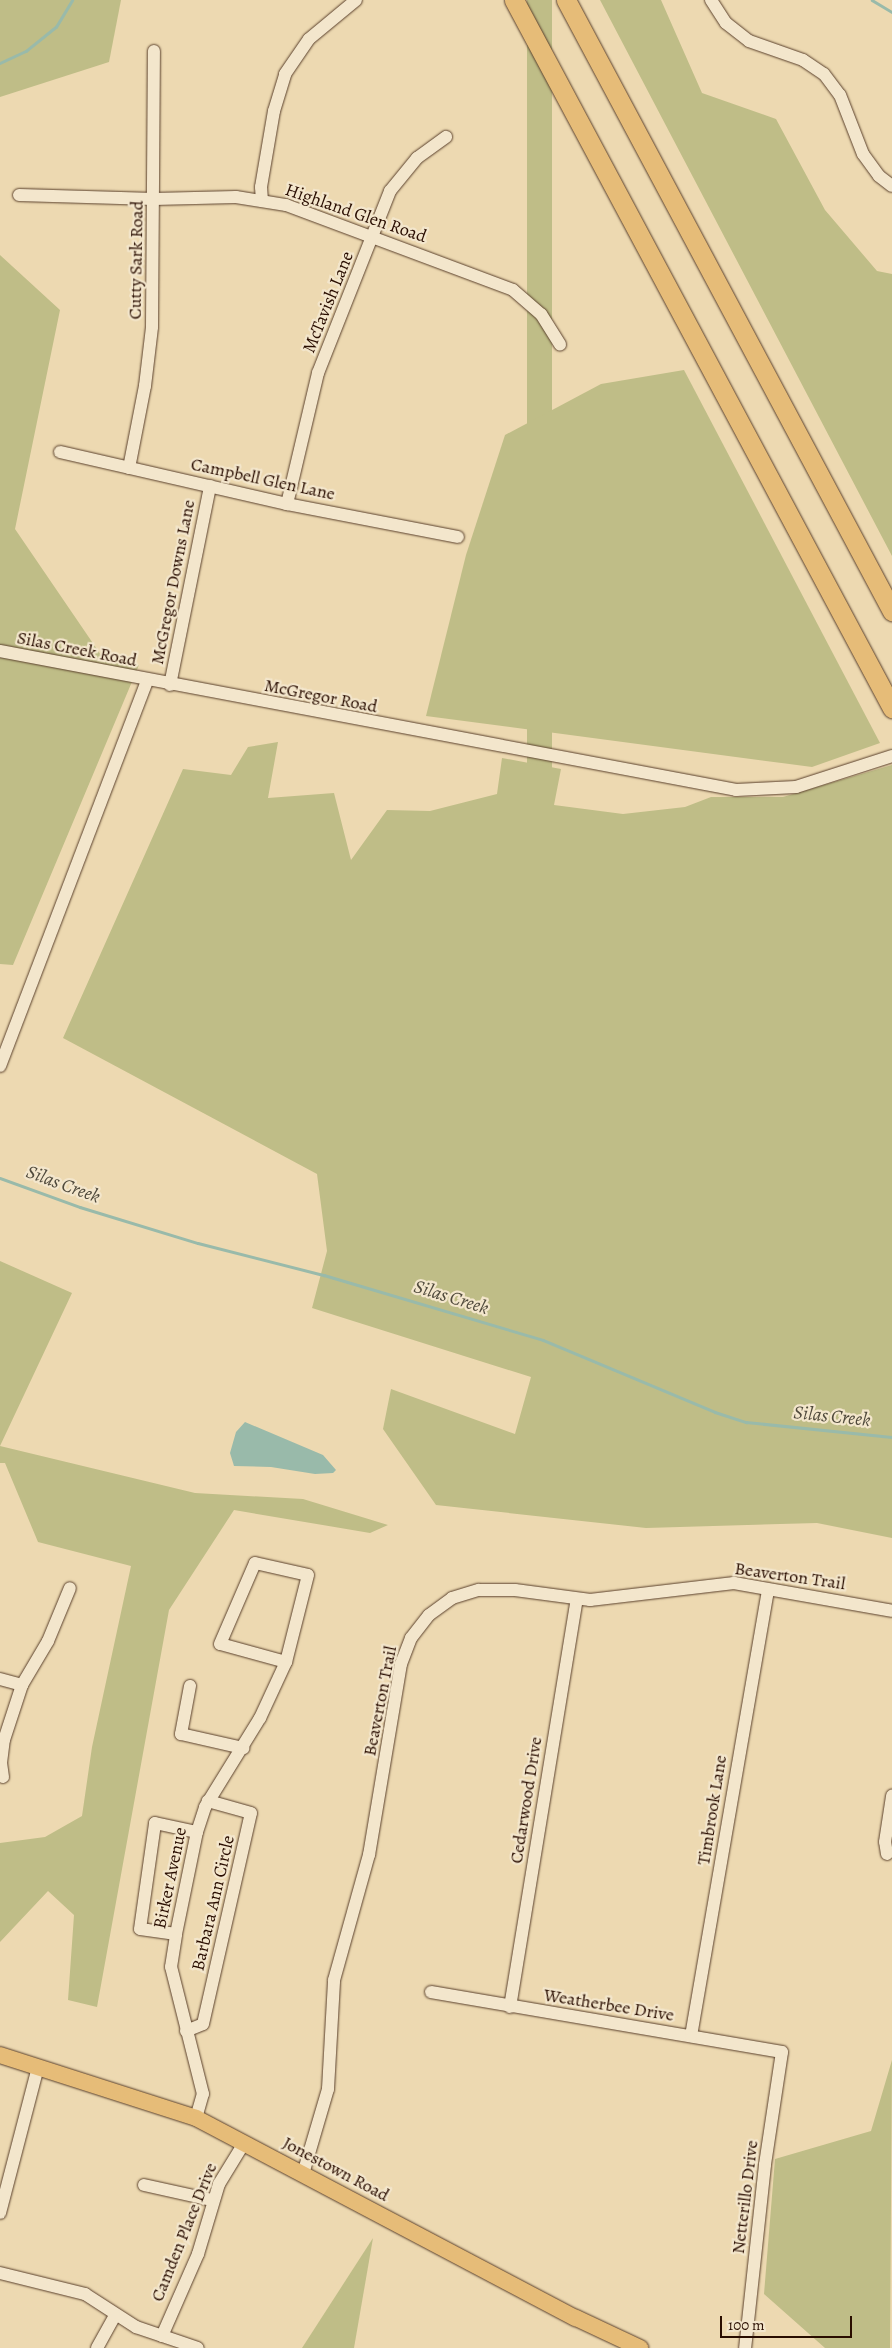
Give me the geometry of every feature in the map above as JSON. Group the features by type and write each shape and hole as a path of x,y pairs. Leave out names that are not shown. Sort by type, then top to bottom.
{"highway":[{"path":"514,0 892,708"},
{"path":"566,0 892,611"}],"main road":[{"name":"Jonestown Road","path":"0,2055 196,2118 576,2318 640,2348"}],"street":[{"path":"262,201 261,187 274,111 285,74 309,39 356,0"},
{"path":"711,0 726,23 749,41 803,60 824,74 840,95 863,154 879,176 892,186"},
{"name":"Cutty Sark Road","path":"129,468 145,386 152,327 154,51"},
{"name":"McTavish Lane","path":"287,504 318,373 374,237 390,191 417,158 446,137"},
{"name":"Highland Glen Road","path":"18,195 154,200 236,197 286,205 513,290 541,314 560,345"},
{"name":"Campbell Glen Lane","path":"60,452 287,504 458,537"},
{"name":"McGregor Downs Lane","path":"170,685 210,486"},
{"name":"Silas Creek Road","path":"0,652 147,681"},
{"path":"0,1066 147,681"},
{"name":"McGregor Road","path":"147,681 736,790 796,787 892,756"},
{"name":"Birker Avenue","path":"196,2118 203,2094 171,1967 197,1832 208,1801 243,1748 278,1684 286,1662 308,1575 255,1562 220,1644 286,1662"},
{"name":"Beaverton Trail","path":"303,2174 328,2089 337,1960 369,1856 401,1664 411,1638 429,1615 462,1594 515,1590 577,1599 668,1593 734,1583 892,1611"},
{"path":"3,1777 1,1763 4,1740 22,1685 48,1641 70,1588"},
{"name":"Timbrook Lane","path":"691,2036 768,1590"},
{"name":"Cedarwood Drive","path":"510,2007 577,1599"},
{"path":"0,1679 22,1685"},
{"path":"190,1686 181,1734 243,1748"},
{"path":"887,1854 885,1842 892,1796"},
{"name":"Barbara Ann Circle","path":"186,2032 203,2024 251,1813 208,1801"},
{"path":"176,1934 140,1929 155,1823 197,1832"},
{"name":"Weatherbee Drive","path":"431,1992 782,2052"},
{"name":"Netterillo Drive","path":"745,2348 765,2166 782,2052"},
{"path":"0,2213 38,2067"},
{"name":"Camden Place Drive","path":"162,2336 198,2254 212,2200 222,2178 244,2143"},
{"path":"144,2185 212,2200"},
{"path":"0,2272 85,2294 115,2316 162,2336 198,2348"},
{"path":"98,2348 115,2316"}],"shaded area":[{"path":"0,0 121,0 109,62 0,97"},
{"path":"527,0 552,0 552,775 527,775"},
{"path":"600,0 661,0 702,93 776,119 825,210 877,271 892,274 892,556"},
{"path":"0,255 60,310 15,529 103,658 139,665 13,965 0,964"},
{"path":"684,370 880,743 812,767 426,716 466,555 505,435 601,384"},
{"path":"278,742 268,798 334,793 351,860 387,810 430,811 497,794 502,758 561,769 554,805 623,814 685,807 711,797 783,797 892,765 892,1538 817,1523 646,1528 436,1505 383,1429 391,1389 515,1434 531,1377 312,1308 327,1251 317,1174 63,1038 183,769 231,775 248,747"},
{"path":"0,1261 72,1293 0,1446"},
{"path":"245,1422 323,1455 336,1470 333,1473 315,1474 271,1467 234,1466 230,1453 236,1432"},
{"path":"0,1446 195,1493 303,1499 388,1525 370,1533 234,1510 169,1610 97,2007 68,2000 74,1915 48,1891 0,1942 0,1843 45,1837 82,1816 92,1747 131,1566 38,1542 5,1463 0,1463"},
{"path":"892,2060 890,2348 825,2348 764,2294 775,2159 871,2131"},
{"path":"373,2238 354,2348 302,2348"}],"waterway":[{"path":"0,63 26,51 56,27 72,0"},
{"path":"872,0 892,12"},
{"name":"Silas Creek","path":"0,1178 80,1207 198,1243 324,1275 543,1340 715,1412 746,1422 892,1437"}]}
